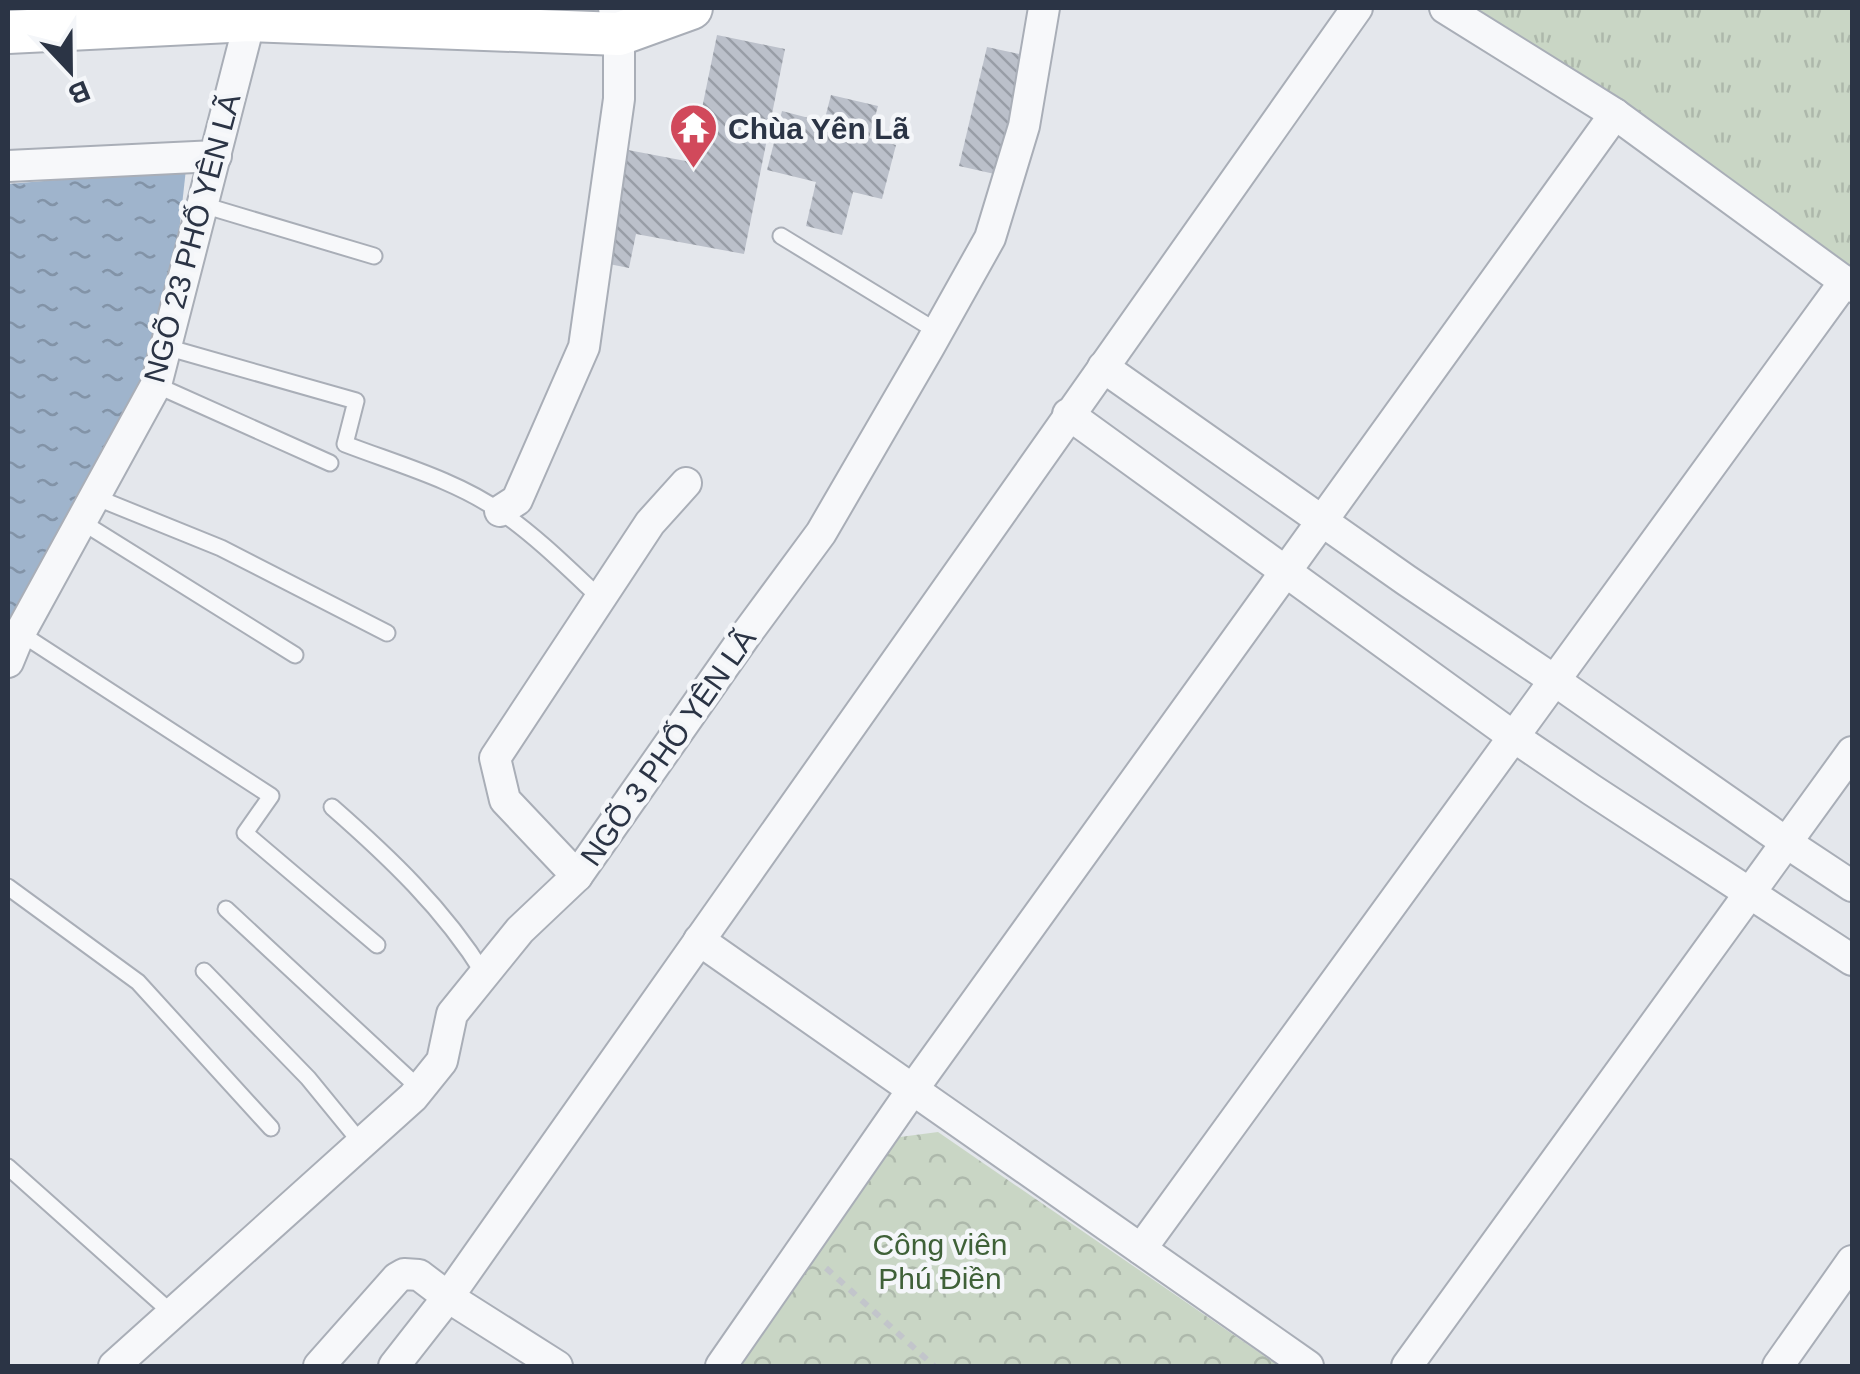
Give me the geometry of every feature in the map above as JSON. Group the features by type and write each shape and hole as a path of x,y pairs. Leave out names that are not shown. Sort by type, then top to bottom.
{"street":[{"path":"8,32 250,14 617,21 691,8"},
{"name":"NGÕ 3 PHỐ YÊN LÃ","path":"114,1366 420,1089 442,1061 452,1014 520,930 577,876 821,533 990,238 1024,126 1044,8"},
{"path":"394,1366 448,1296 1357,8"},
{"path":"1141,1249 1554,680 1849,284 1615,114 1445,8"},
{"name":"NGÕ 23 PHỐ YÊN LÃ","path":"8,662 20,633 156,385 250,14"},
{"path":"500,511 517,500 584,347 619,99 617,21"},
{"path":"722,1366 913,1089 1615,114"},
{"path":"8,166 216,156"},
{"path":"1104,367 1852,886"},
{"path":"1068,414 1514,736 1852,960"},
{"path":"577,876 505,800 495,758 650,523 686,483"},
{"path":"1407,1366 1852,752"},
{"path":"699,940 1308,1366"},
{"path":"1778,1366 1852,1261"},
{"path":"319,1366 404,1274 419,1275 557,1366"}],"lane":[{"path":"203,205 374,256"},
{"path":"781,236 938,332"},
{"path":"166,347 356,401 344,444 442,480 500,511 600,598"},
{"path":"156,385 330,463"},
{"path":"88,510 221,548 387,633"},
{"path":"88,510 295,655"},
{"path":"20,633 271,796 245,833 378,945"},
{"path":"332,806 390,858 462,938 484,974"},
{"path":"8,887 138,982 270,1128"},
{"path":"226,909 420,1089"},
{"path":"204,971 308,1078 362,1144"},
{"path":"8,1167 174,1314"}],"path":[{"path":"826,1268 934,1366"}],"green space":[{"path":"1476,8 1852,8 1852,269"},
{"name":"Công viên Phú Điền","path":"938,1132 1279,1366 732,1366 900,1137"}],"water":[{"path":"186,169 167,341 8,631 8,184"}],"building":[{"name":"Chùa Yên Lã","path":"717,35 785,49 744,254 636,234 629,268 604,263 628,150 691,162"},
{"path":"987,47 1024,55 999,175 959,166"},
{"path":"831,95 878,106 869,138 896,145 882,199 853,192 842,235 806,226 816,182 767,170 782,111 824,122"}],"place":[{"name":"Chùa Yên Lã","path":"693,170"}]}
